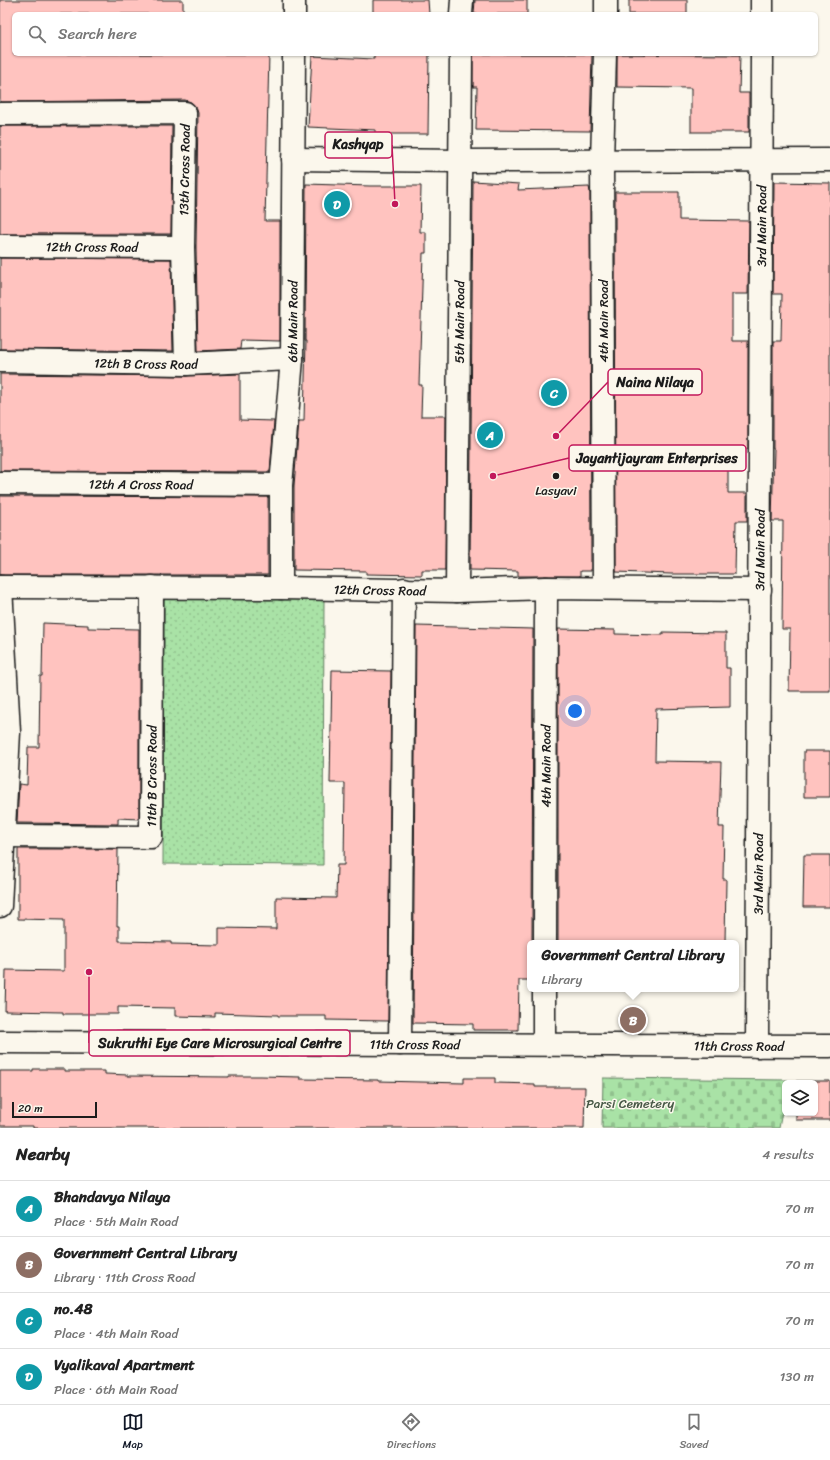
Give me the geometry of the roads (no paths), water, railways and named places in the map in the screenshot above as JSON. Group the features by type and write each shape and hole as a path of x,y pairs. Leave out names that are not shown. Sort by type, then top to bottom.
{"street":[{"path":"294,0 294,12"},
{"path":"461,12 462,0"},
{"path":"606,0 606,12"},
{"path":"762,0 762,12"},
{"name":"6th Main Road","path":"281,588 281,485 292,359 294,56"},
{"name":"5th Main Road","path":"457,591 461,56"},
{"name":"4th Main Road","path":"604,588 602,160 605,56"},
{"name":"3rd Main Road","path":"757,1046 762,56"},
{"name":"13th Cross Road","path":"0,114 185,113 183,247 186,364"},
{"path":"293,159 830,160"},
{"name":"12th Cross Road","path":"0,246 183,247"},
{"name":"12th B Cross Road","path":"0,361 186,364 292,359"},
{"name":"12th A Cross Road","path":"0,483 281,485"},
{"path":"0,587 4,732 0,906"},
{"name":"12th Cross Road","path":"0,587 404,589 457,591 546,588 760,590"},
{"name":"11th B Cross Road","path":"2,836 151,837 152,588"},
{"name":"4th Main Road","path":"545,940 546,588"},
{"path":"400,1044 404,589"},
{"path":"544,992 544,1044"},
{"name":"11th Cross Road","path":"0,1042 830,1046"}],"place":[{"name":"Vyalikaval Apartment","path":"337,204"},
{"name":"Kashyap","path":"395,204"},
{"name":"no.48","path":"554,393"},
{"name":"Bhandavya Nilaya","path":"490,435"},
{"name":"Naina Nilaya","path":"556,436"},
{"name":"Jayantijayram Enterprises","path":"493,476"},
{"name":"Lasyavi","path":"556,476"},
{"name":"Sukruthi Eye Care Microsurgical Centre","path":"89,972"},
{"name":"Government Central Library","path":"633,1020"}],"park label":[{"name":"Parsi Cemetery","path":"630,1103"}]}
